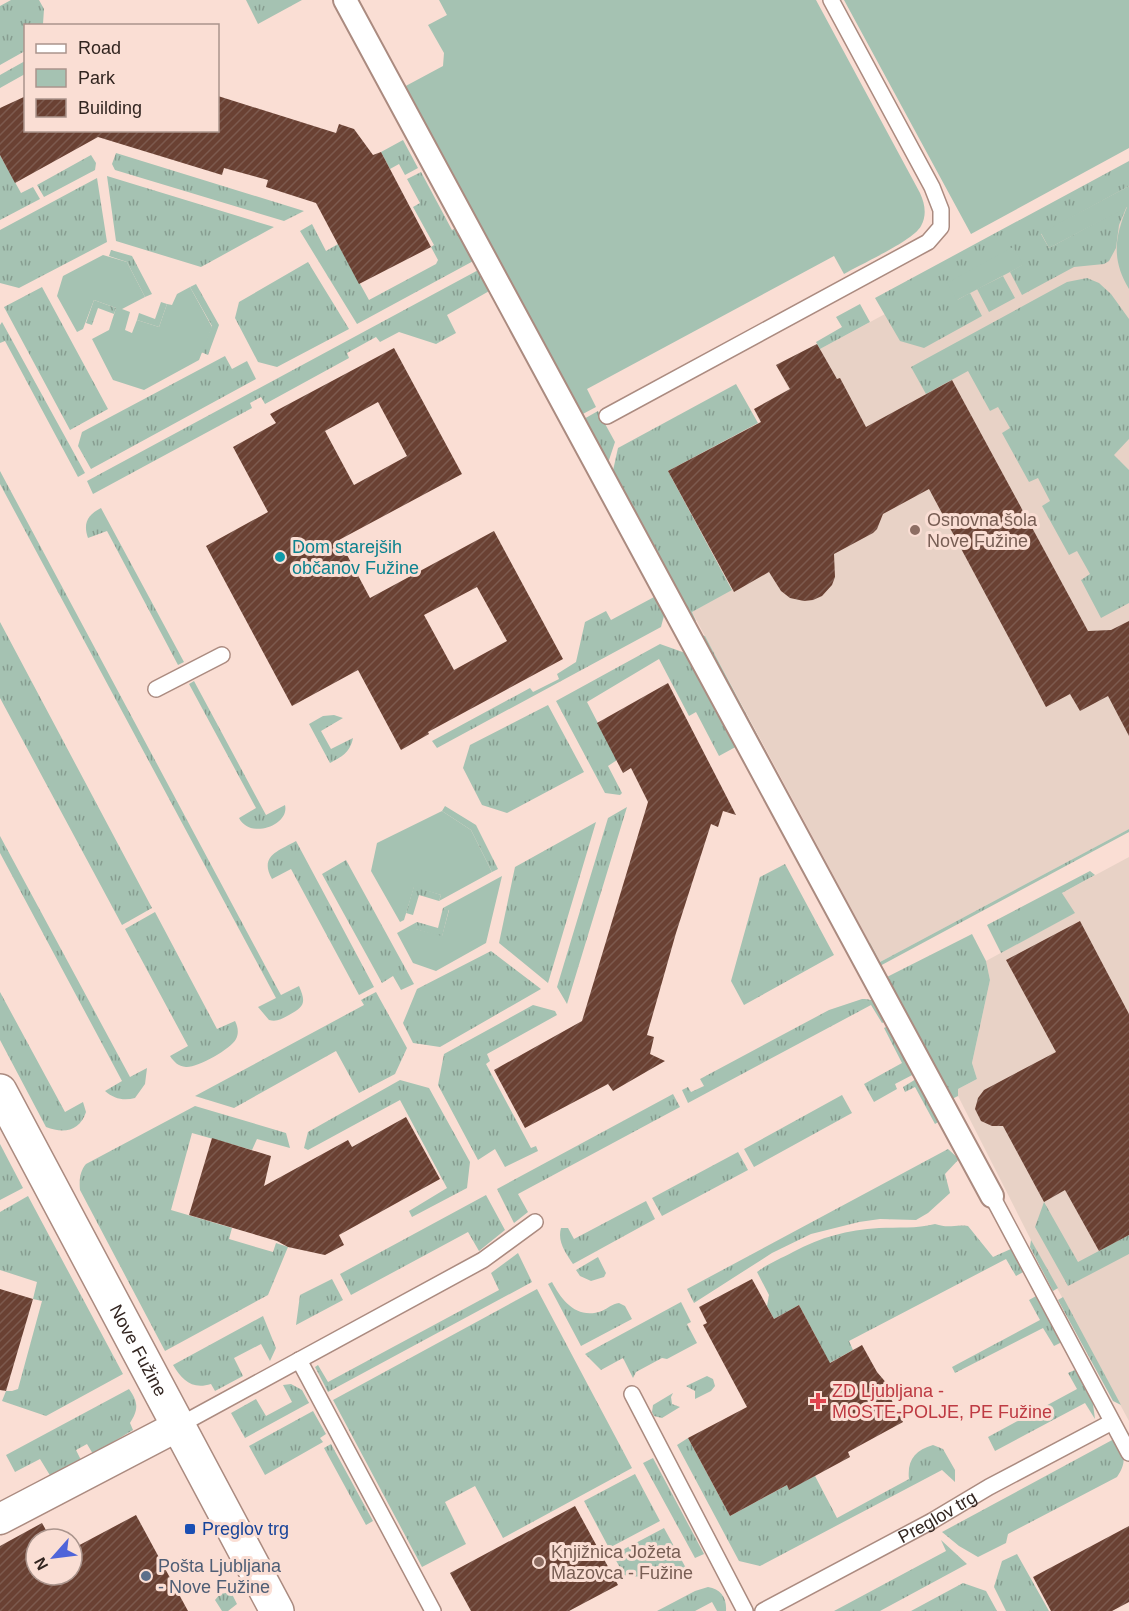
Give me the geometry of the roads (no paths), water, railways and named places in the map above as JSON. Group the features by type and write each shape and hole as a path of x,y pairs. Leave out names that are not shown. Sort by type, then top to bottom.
{"street":[{"path":"345,0 992,1196"},
{"name":"Nove Fužine","path":"0,1090 277,1611"},
{"path":"0,1519 178,1426"}],"lane":[{"path":"607,416 928,242 942,227 941,210 932,187 831,0"},
{"path":"156,689 222,655"},
{"path":"992,1196 1129,1453"},
{"path":"178,1426 483,1260 535,1222"},
{"path":"299,1360 433,1611"},
{"path":"632,1394 745,1611"},
{"name":"Preglov trg","path":"763,1611 932,1521 989,1486 1112,1422"}],"place":[{"name":"Osnovna šola Nove Fužine","path":"915,530"},
{"name":"Dom starejših občanov Fužine","path":"280,557"},
{"name":"ZD Ljubljana - MOSTE-POLJE, PE Fužine","path":"818,1401"},
{"name":"Preglov trg","path":"190,1529"},
{"name":"Knjižnica Jožeta Mazovca - Fužine","path":"539,1562"},
{"name":"Pošta Ljubljana - Nove Fužine","path":"146,1576"}]}
